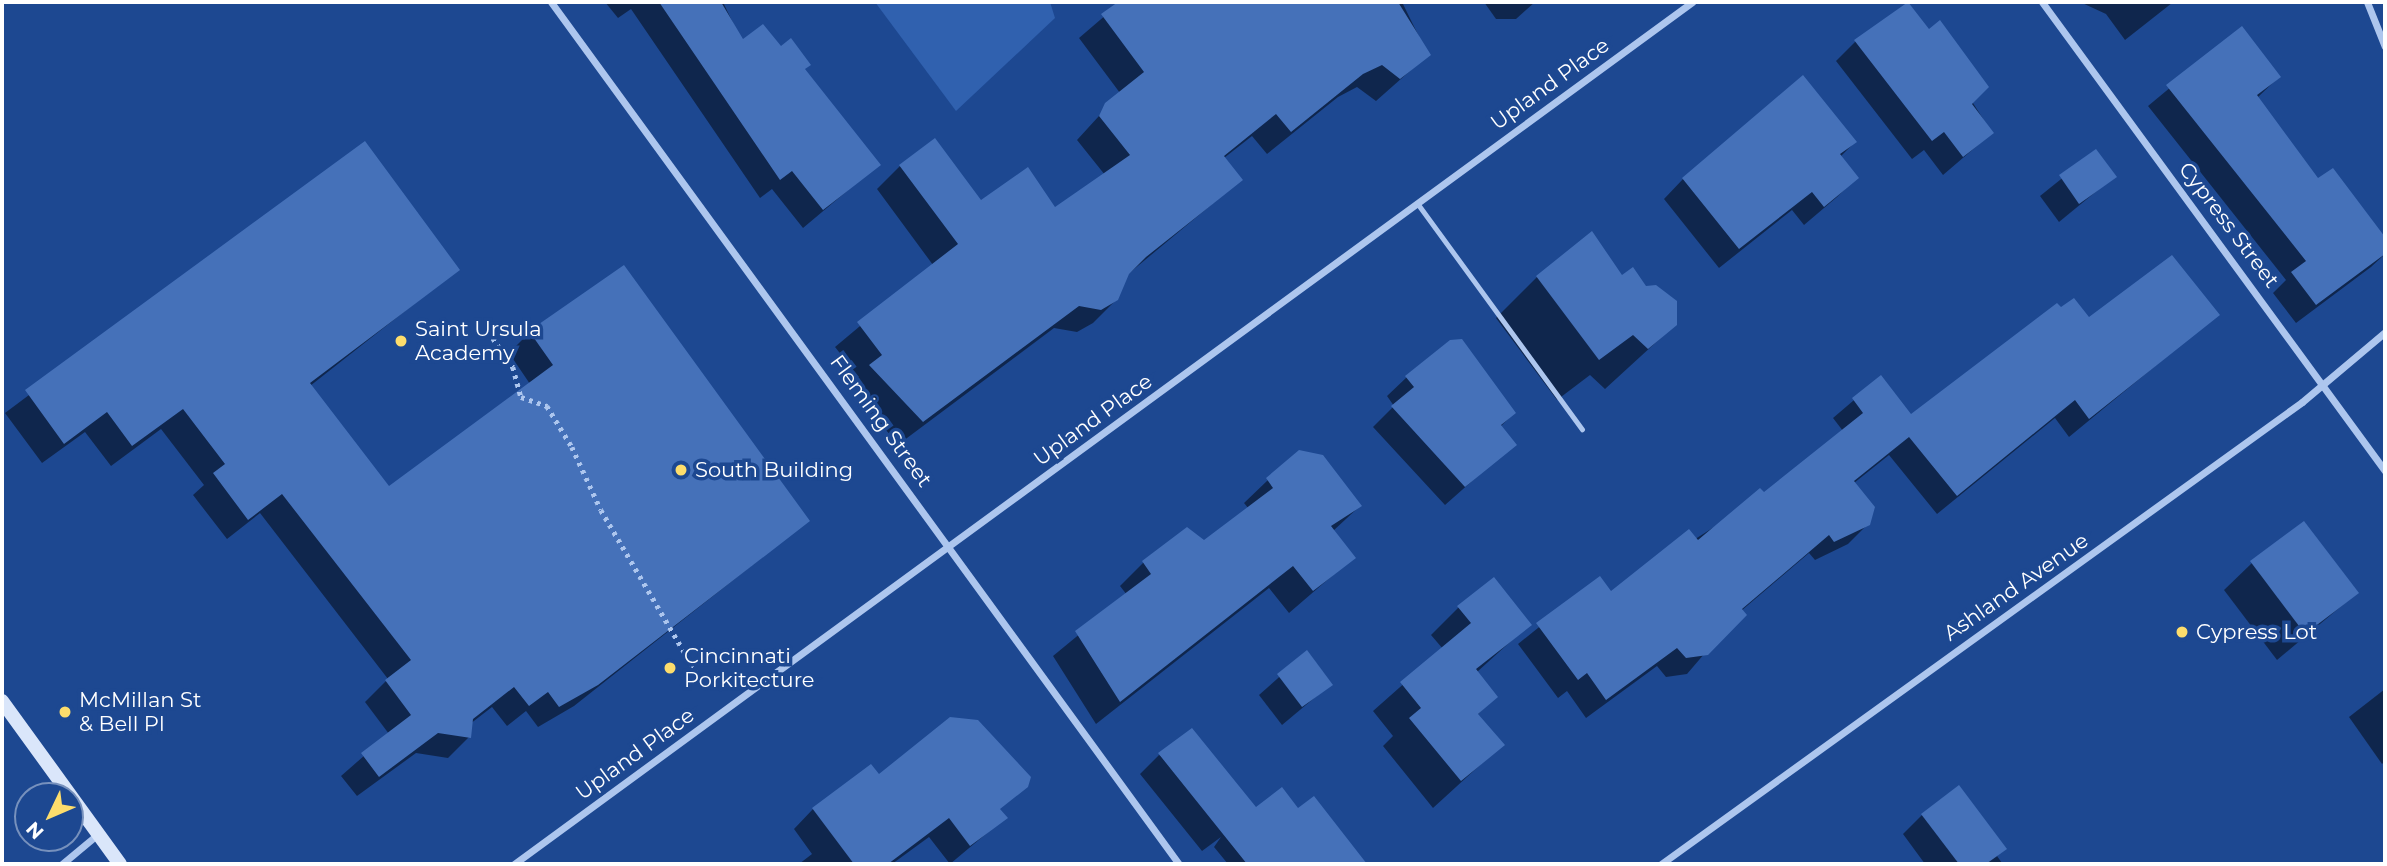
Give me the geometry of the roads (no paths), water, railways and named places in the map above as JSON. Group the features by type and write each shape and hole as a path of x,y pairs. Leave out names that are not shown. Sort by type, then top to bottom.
{"main road":[{"path":"2,701 120,864"}],"street":[{"name":"Fleming Street","path":"551,2 951,546 1179,864"},
{"name":"Upland Place","path":"514,864 1692,2"},
{"name":"Cypress Street","path":"2042,2 2385,471"},
{"path":"2367,2 2385,47"},
{"name":"Ashland Avenue","path":"1661,864 2322,388 2385,332"},
{"path":"62,864 98,834"}],"lane":[{"path":"1417,203 1582,429"}],"place":[{"name":"Saint Ursula Academy","path":"401,341"},
{"name":"South Building","path":"681,470"},
{"name":"Cypress Lot","path":"2182,632"},
{"name":"Cincinnati Porkitecture","path":"670,668"},
{"name":"McMillan St & Bell Pl","path":"65,712"}]}
